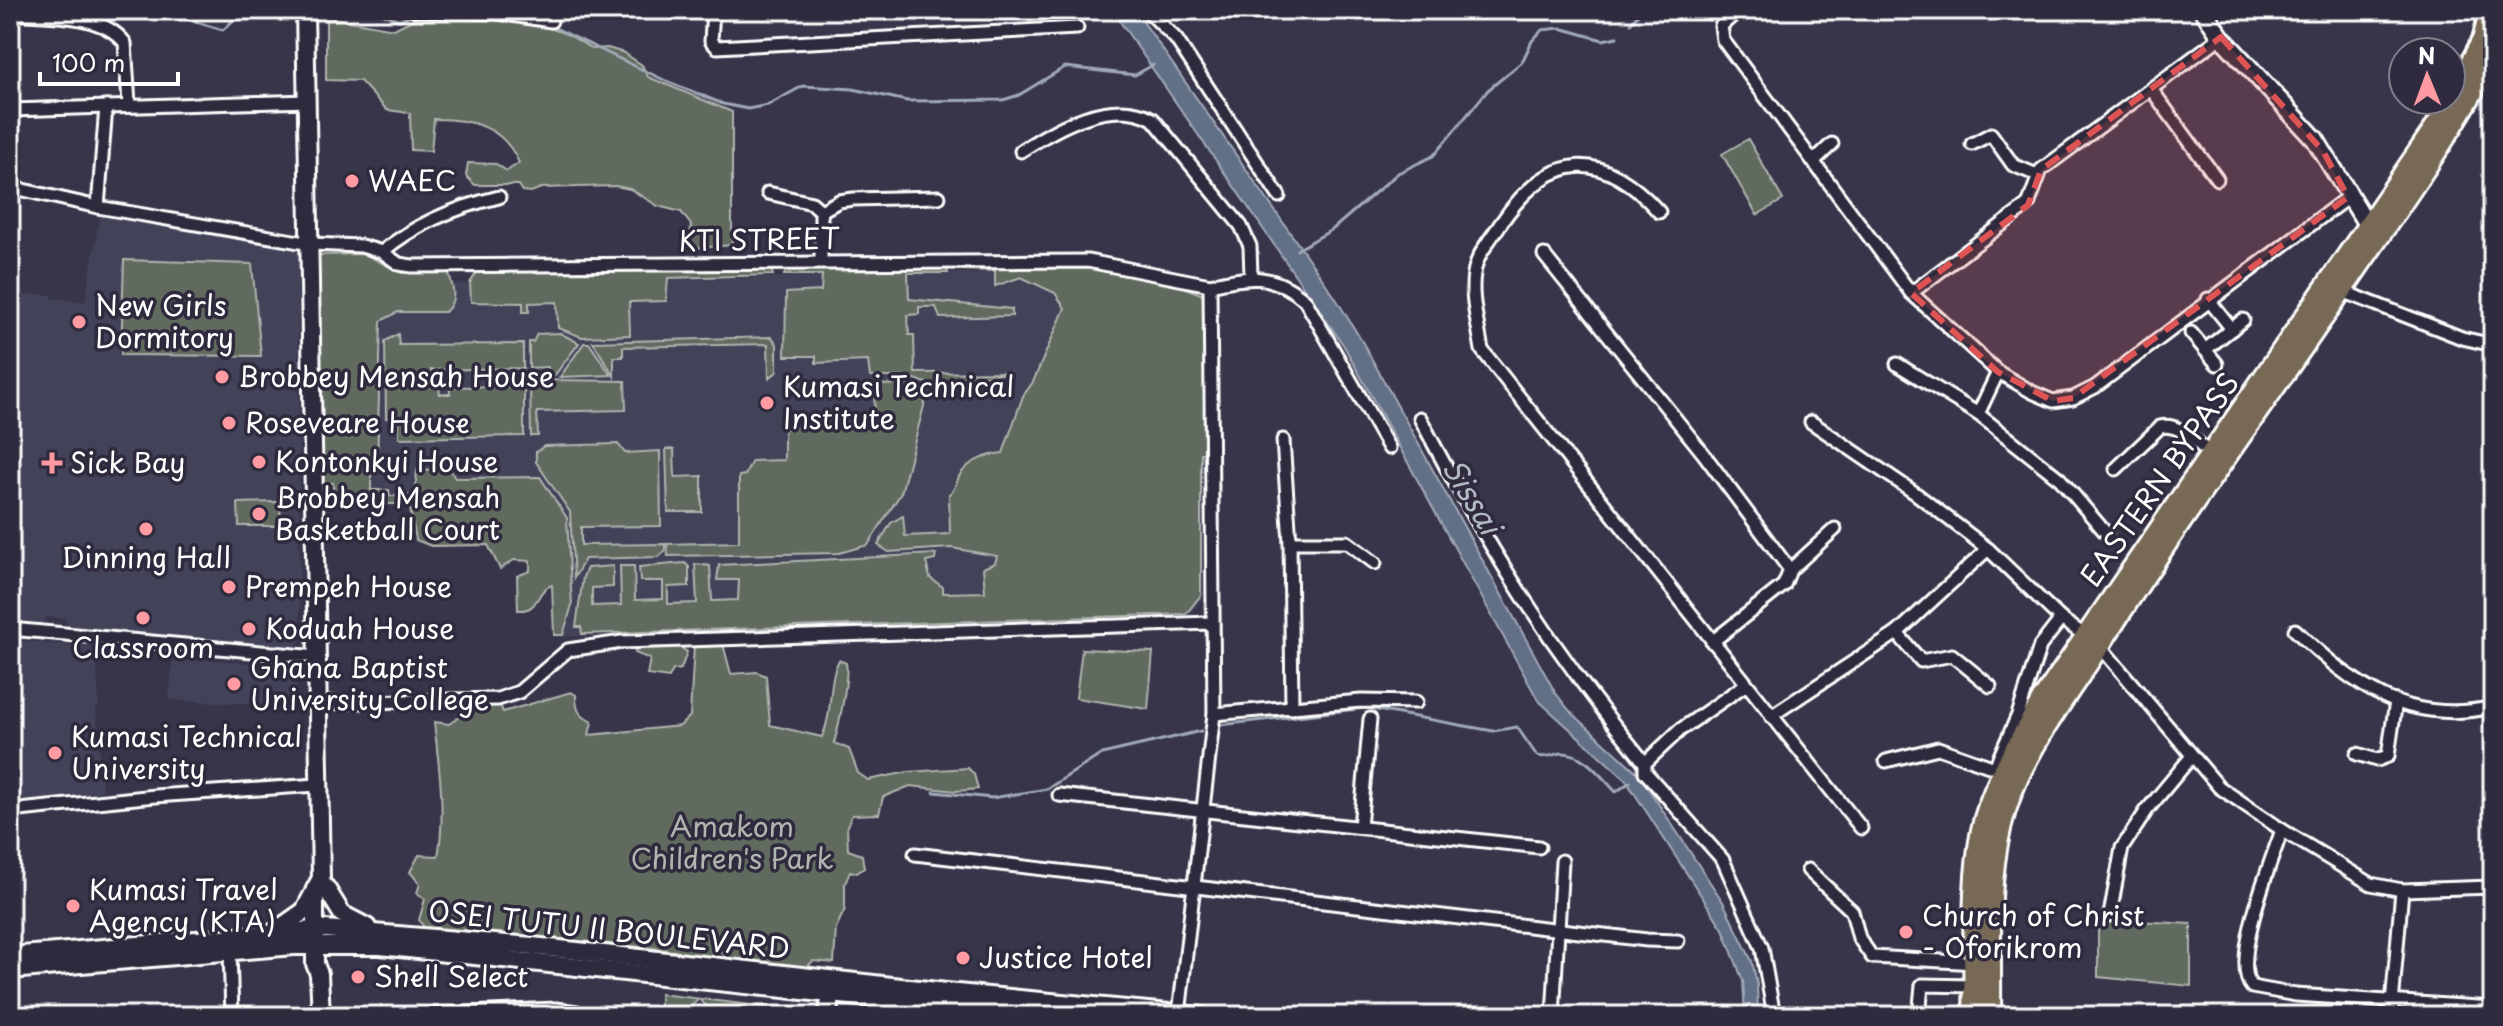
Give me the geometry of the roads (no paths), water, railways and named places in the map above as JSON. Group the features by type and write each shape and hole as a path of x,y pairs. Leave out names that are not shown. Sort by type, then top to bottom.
{"highway":[{"name":"EASTERN BYPASS","path":"1990,1016 1993,877 2000,828 2016,782 2093,641 2210,453 2368,226 2465,79 2483,40 2491,10"},
{"name":"EASTERN BYPASS","path":"1974,1016 1977,878 1983,829 2000,780 2042,701 2137,584 2342,291 2461,115 2493,55"}],"main road":[{"path":"305,10 321,1016"},
{"path":"2203,10 2221,37 2315,139 2368,226"},
{"path":"321,885 348,919 388,934"},
{"path":"319,977 300,957 274,940 304,911 321,885"},
{"name":"OSEI TUTU II BOULEVARD","path":"10,956 388,934 1037,1016"},
{"name":"OSEI TUTU II BOULEVARD","path":"320,937 520,960 1201,1016"},
{"name":"OSEI TUTU II BOULEVARD","path":"10,970 230,951 274,940"},
{"path":"827,1016 833,988"}],"street":[{"path":"415,10 492,12 551,21"},
{"path":"713,10 711,41 717,47 1077,28"},
{"path":"1147,10 1176,39 1279,196"},
{"path":"1739,10 1721,26 1723,40 1911,293 1998,372 2053,401 2073,398 2095,387 2208,299 2348,197"},
{"path":"10,13 103,25 119,35 125,43 129,104"},
{"path":"1911,293 2028,205 2037,175 2069,147 2221,37"},
{"path":"2151,89 2217,179"},
{"path":"10,110 129,104 308,101"},
{"path":"98,207 106,107"},
{"path":"1021,151 1054,130 1093,116 1141,113 1153,119 1241,226 1250,246 1251,276"},
{"path":"1972,144 1991,134 2013,165 2037,175"},
{"path":"1814,161 1832,144"},
{"path":"1659,212 1641,192 1604,168 1566,167 1554,172 1512,207 1476,262 1473,288 1484,354 1861,828"},
{"name":"KTI STREET","path":"10,187 98,207 311,244 361,246 382,252 399,264 467,268 1088,261 1210,285"},
{"path":"768,193 812,203 821,211 821,262"},
{"path":"382,252 397,239 437,218 466,205 499,197"},
{"path":"821,211 839,201 853,199 939,197"},
{"path":"1544,255 1703,453 1790,570"},
{"path":"1179,1014 1214,714 1210,285 1251,276 1293,290 1305,300 1389,448"},
{"path":"2342,291 2462,338 2493,345"},
{"path":"2208,299 2232,329"},
{"path":"2205,350 2243,320"},
{"path":"2191,333 2217,364"},
{"path":"1897,364 1978,414 2060,479 2106,533"},
{"path":"1978,414 1998,372"},
{"path":"1420,418 1464,503 1528,610 1592,700 1645,763"},
{"path":"1811,422 1889,474 1988,549 2061,619 2093,641 2219,787 2282,830 2363,880 2402,890 2493,887"},
{"path":"2116,469 2160,427 2167,425 2174,426 2210,453"},
{"path":"1283,440 1290,542 1292,708"},
{"path":"1712,642 1784,585 1790,570 1835,529"},
{"path":"1290,542 1352,543 1375,563"},
{"path":"1771,716 1897,633 1988,549"},
{"path":"1886,761 1938,748 1992,767 1996,765 2018,715 2040,646 2061,619"},
{"path":"317,703 435,703 510,697 568,650 622,642 1212,623"},
{"path":"10,629 317,657"},
{"path":"2295,630 2340,672 2396,701 2431,713 2493,707"},
{"path":"1897,633 1921,661 1952,655 1990,686"},
{"path":"1745,685 1648,756 1645,772 1723,860 1762,948 1774,1016"},
{"path":"1214,714 1361,701 1416,702"},
{"path":"2357,754 2377,760 2388,756 2396,701"},
{"path":"1360,827 1370,719"},
{"path":"2110,915 2122,848 2147,810 2192,756"},
{"path":"10,811 155,796 317,785"},
{"path":"1059,795 1539,847"},
{"path":"2282,830 2253,921 2248,982 2258,990 2281,994 2493,1008"},
{"path":"915,854 1678,941"},
{"path":"1553,1016 1562,861"},
{"path":"1808,870 1852,911 1859,938 1872,957 1976,963"},
{"path":"2391,1016 2402,890"},
{"path":"230,951 232,1016"},
{"path":"1919,1016 1922,985 1975,986"},
{"path":"404,1016 556,1009 583,1016"}],"waterway":[{"path":"130,10 138,14 163,12 223,30 244,10"},
{"path":"374,10 399,20 415,14"},
{"path":"1631,23 1641,10"},
{"path":"549,25 666,81 723,104 748,109 768,105 803,86 853,89 907,101 1003,100 1019,95 1065,67 1135,75 1153,65"},
{"path":"1297,250 1333,229 1398,173 1433,156 1488,90 1522,62 1532,41 1542,30 1560,28 1603,40 1617,37"},
{"path":"1220,725 1366,708 1493,731 1517,727 1537,756 1562,753 1578,757 1616,792 1630,782"},
{"path":"934,792 992,798 1047,789 1102,754 1201,731"}],"place":[{"name":"WAEC","path":"352,181"},
{"name":"New Girls Dormitory","path":"79,322"},
{"name":"Brobbey Mensah House","path":"222,377"},
{"name":"Kumasi Technical Institute","path":"767,403"},
{"name":"Roseveare House","path":"229,423"},
{"name":"Kontonkyi House","path":"259,462"},
{"name":"Sick Bay","path":"52,463"},
{"name":"Brobbey Mensah Basketball Court","path":"259,514"},
{"name":"Dinning Hall","path":"146,529"},
{"name":"Prempeh House","path":"229,587"},
{"name":"Classroom","path":"143,618"},
{"name":"Koduah House","path":"249,629"},
{"name":"Ghana Baptist University College","path":"234,684"},
{"name":"Kumasi Technical University","path":"55,753"},
{"name":"Kumasi Travel Agency (KTA)","path":"73,906"},
{"name":"Church of Christ - Oforikrom","path":"1906,932"},
{"name":"Justice Hotel","path":"963,958"},
{"name":"Shell Select","path":"358,977"}],"water label":[{"name":"Sissai","path":"1471,497"}],"park label":[{"name":"Amakom Children's Park","path":"732,843"}]}
